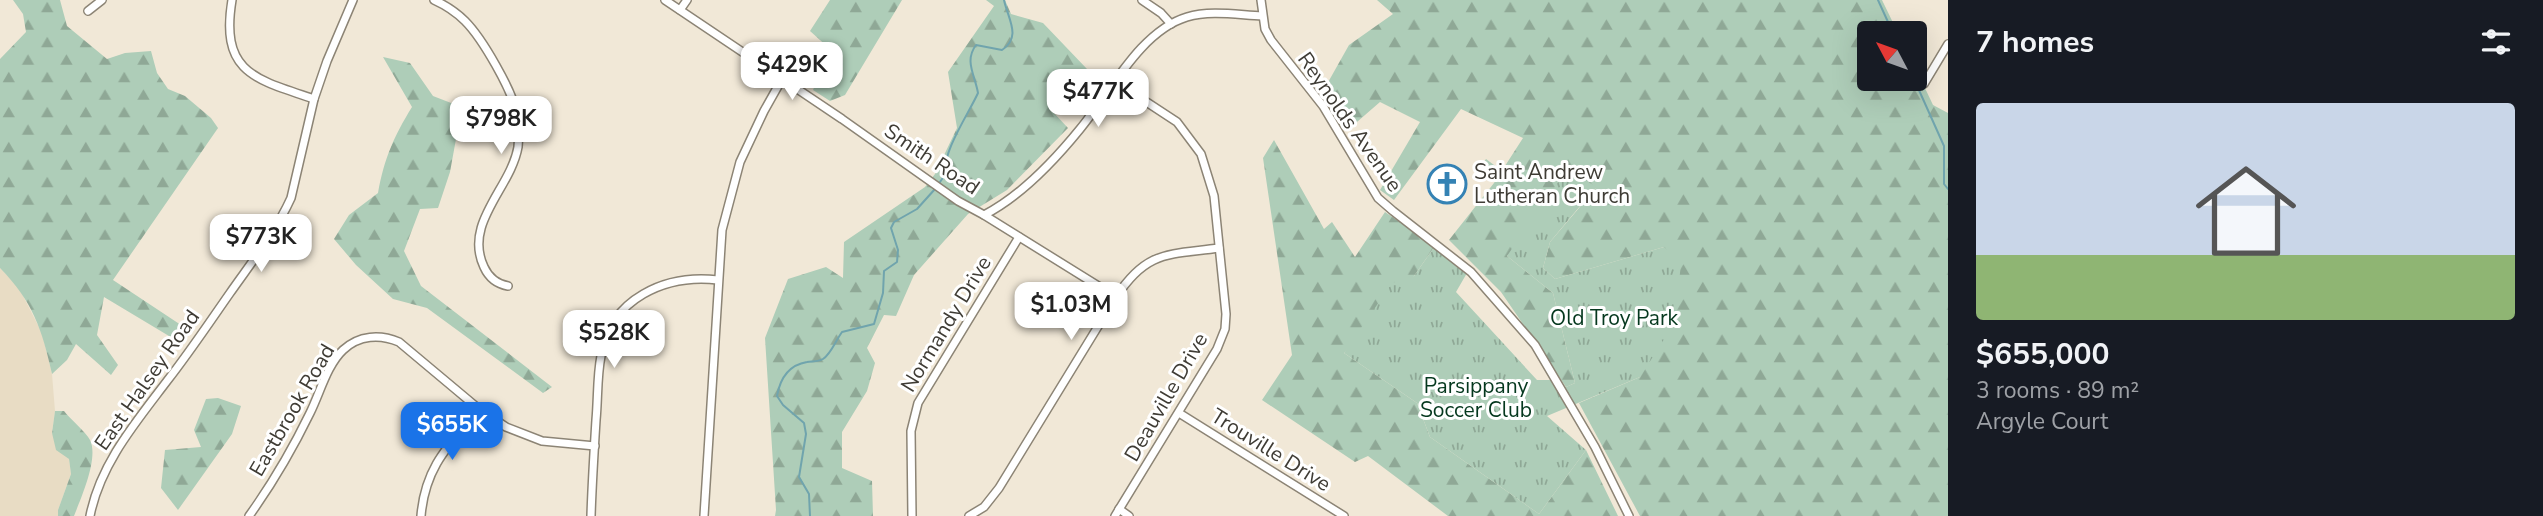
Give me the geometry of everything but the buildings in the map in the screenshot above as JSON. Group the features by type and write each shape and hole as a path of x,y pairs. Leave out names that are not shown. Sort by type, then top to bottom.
{"street":[{"path":"88,10 102,0"},
{"path":"232,0 228,30 230,46 246,69 257,79 314,99"},
{"name":"East Halsey Road","path":"90,516 99,486 116,451 271,236 284,212 291,198 314,99 353,0"},
{"path":"434,0 456,13 473,30 510,95 517,113 519,137 514,161 486,214 479,243 482,262 488,275 495,282 508,286"},
{"name":"Smith Road","path":"665,0 944,191 984,215 1003,205 1069,143 1145,45 1171,24 1197,15 1262,16"},
{"path":"680,10 687,0"},
{"path":"1142,0 1171,24"},
{"name":"Reynolds Avenue","path":"1261,0 1262,16 1271,40 1323,106 1373,191 1392,212 1471,272 1535,345 1595,447 1629,516"},
{"path":"1927,79 1948,44"},
{"path":"704,516 722,230 733,181 751,137 782,79"},
{"name":"Deauville Drive","path":"1116,82 1167,113 1195,144 1211,181 1226,306 1225,328 1217,349 1117,513"},
{"path":"984,215 1116,297"},
{"name":"Normandy Drive","path":"912,516 911,431 918,403 1019,237"},
{"path":"969,516 984,507 999,488 1116,297 1135,271 1152,259 1219,248"},
{"path":"591,516 600,356 606,338 619,317 639,296 656,287 684,279 718,281"},
{"name":"Eastbrook Road","path":"249,516 302,430 336,359 344,348 352,343 376,337 399,342 479,409 506,427 532,438 595,446"},
{"path":"421,516 424,489 433,466 479,409"},
{"name":"Trouville Drive","path":"1179,413 1344,516"},
{"path":"1117,513 1129,516"}],"shaded area":[{"path":"0,268 19,288 42,333 52,374 55,411 52,433 69,459 71,474 58,516 0,516"}],"green space":[{"path":"13,0 60,0 67,26 107,59 125,53 151,51 157,73 168,89 185,96 211,118 218,128 113,280 187,329 174,339 104,297 97,335 118,365 111,375 76,344 67,360 52,374 35,317 21,293 0,268 0,59 26,32 23,14"},
{"path":"830,0 902,0 845,95 830,101 813,90 830,49 810,31"},
{"path":"986,0 1005,0 1011,14 1043,23 1087,69 1053,112 1068,128 1007,190 968,214 914,275 896,316 884,315 867,348 875,363 867,391 842,432 842,468 872,481 873,516 775,516 765,338 788,279 826,267 843,278 844,242 925,187 935,174 957,128 948,72 994,6"},
{"path":"1377,0 1882,0 1892,21 1857,21 1857,91 1926,91 1933,105 1948,113 1948,516 1640,516 1579,403 1640,377 1664,247 1555,279 1543,268 1550,242 1596,188 1507,256 1553,293 1575,383 1566,387 1501,292 1449,240 1494,183 1523,138 1461,109 1394,200 1380,190 1420,122 1380,102 1350,128 1322,93 1349,45 1393,14"},
{"path":"383,57 410,63 433,96 477,113 458,128 450,172 438,208 420,209 404,251 421,286 552,387 543,393 427,308 393,299 356,265 334,239 349,215 378,193 390,148 412,107"},
{"path":"1274,140 1324,229 1332,222 1355,257 1385,212 1435,246 1414,276 1344,353 1417,403 1430,437 1539,514 1586,450 1618,516 1448,516 1368,456 1355,462 1262,400 1292,355 1263,158"},
{"path":"1486,159 1498,168 1489,180 1477,172"},
{"name":"Parsippany Soccer Club","path":"1568,168 1596,187 1550,242 1543,268 1555,279 1664,247 1681,263 1675,322 1640,377 1547,416 1586,450 1539,514 1430,437 1417,403 1344,353 1392,283 1414,276 1435,246 1467,273 1456,292 1537,380 1558,380 1566,387 1575,383 1553,293 1507,256"},
{"path":"218,398 241,406 232,434 178,510 161,488 165,450 201,447 194,430 206,399"},
{"path":"55,411 64,411 88,437 92,448 91,467 74,516 58,516 71,474 69,459 56,450 52,433"}],"waterway":[{"path":"938,185 946,173 952,145 978,93 971,68 973,51 976,45 1002,50 1011,39 1012,27 1004,0"},
{"path":"1878,0 1888,21"},
{"path":"1919,91 1944,146 1944,184 1948,189"},
{"path":"810,516 809,494 799,477 806,434 804,423 783,405 777,396 780,384 795,366 826,357 842,332 874,324 883,293 884,271 897,262 898,250 891,228 894,222 917,209 935,189"}],"place":[{"name":"Saint Andrew Lutheran Church","path":"1447,184"}],"park label":[{"name":"Old Troy Park","path":"1614,318"}]}
